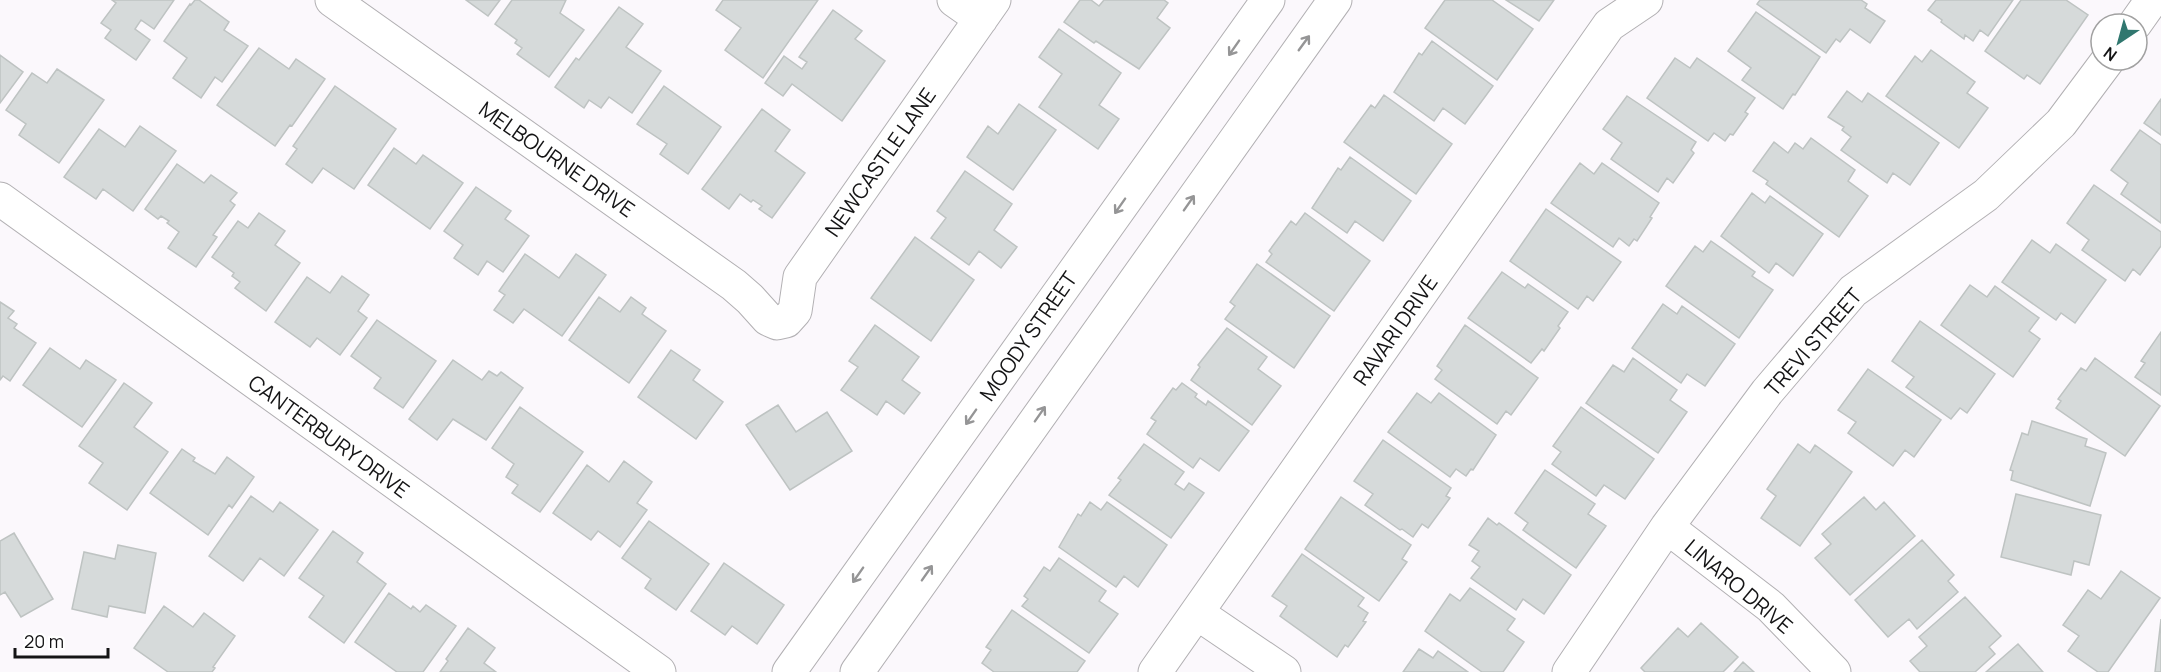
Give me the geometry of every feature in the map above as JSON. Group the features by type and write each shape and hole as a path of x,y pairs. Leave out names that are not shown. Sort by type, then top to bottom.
{"street":[{"name":"MELBOURNE DRIVE","path":"332,0 734,285 768,319 777,322"},
{"path":"954,0 987,10"},
{"name":"MOODY STREET","path":"789,672 1268,0"},
{"path":"856,672 1335,0"},
{"name":"RAVARI DRIVE","path":"1155,672 1609,25 1646,0"},
{"name":"NEWCASTLE LANE","path":"777,322 786,321 795,311 800,277 987,10"},
{"name":"TREVI STREET","path":"1569,672 1667,527 1767,392 1853,291 1986,195 2061,123 2099,72"},
{"name":"CANTERBURY DRIVE","path":"0,199 659,672"},
{"name":"LINARO DRIVE","path":"1667,527 1771,607 1834,672"},
{"path":"1197,613 1284,672"}],"building":[{"path":"112,0 174,0 154,29 141,20 135,29 150,40 136,60 105,38 111,30 101,23 116,3"},
{"path":"195,0 199,0 229,22 224,30 248,46 222,82 215,77 201,98 173,78 187,58 164,41"},
{"path":"466,0 500,0 488,16"},
{"path":"512,0 566,0 560,13 584,30 549,77 517,54 522,48 515,43 517,40 495,24"},
{"path":"723,0 818,0 763,78 725,50 741,28 716,10"},
{"path":"1080,0 1091,0 1099,6 1104,0 1164,0 1168,3 1157,18 1170,28 1139,69 1096,41 1094,43 1064,22"},
{"path":"1445,0 1492,0 1533,29 1497,80 1425,28"},
{"path":"1506,0 1554,0 1539,21"},
{"path":"1760,0 1861,0 1867,4 1865,8 1885,21 1870,43 1850,29 1840,42 1836,39 1826,53 1757,4"},
{"path":"1936,0 2013,0 1988,36 1980,30 1973,41 1965,35 1964,39 1928,10"},
{"path":"2021,0 2066,0 2088,15 2040,84 2027,75 2024,79 1985,51"},
{"path":"619,7 643,24 626,47 661,71 632,113 609,97 601,108 589,100 584,108 555,87 576,58 579,60"},
{"path":"833,10 862,31 855,39 885,61 842,121 792,84 783,96 765,83 784,56 802,69 807,62 799,57"},
{"path":"1756,12 1820,57 1783,109 1742,80 1751,68 1728,51"},
{"path":"1059,29 1121,73 1099,105 1119,119 1098,149 1039,107 1062,74 1039,57"},
{"path":"1432,41 1493,86 1465,124 1443,108 1434,121 1394,92 1419,53 1422,55"},
{"path":"259,48 289,69 296,59 325,79 275,146 217,105"},
{"path":"1931,50 1975,82 1967,93 1988,108 1959,148 1886,96 1915,56 1922,62"},
{"path":"0,55 23,72 0,103"},
{"path":"1675,58 1690,68 1697,58 1755,98 1745,112 1748,114 1733,135 1730,134 1725,141 1714,133 1708,141 1647,98"},
{"path":"57,69 104,100 59,163 19,135 26,124 6,110 32,73 47,83"},
{"path":"335,86 396,129 354,189 323,168 312,183 286,164 297,149 293,146"},
{"path":"664,86 721,127 688,174 660,154 667,144 637,124"},
{"path":"1847,91 1862,102 1868,93 1939,143 1910,185 1893,173 1887,183 1841,150 1851,137 1842,130 1844,127 1828,117"},
{"path":"1384,95 1452,144 1416,194 1344,142 1371,105 1375,108"},
{"path":"1627,96 1696,142 1691,150 1694,153 1673,183 1667,178 1658,192 1611,159 1622,143 1603,129"},
{"path":"2161,99 2161,135 2144,123"},
{"path":"1019,104 1056,130 1013,190 967,157 988,126 998,134"},
{"path":"762,109 790,130 775,151 805,173 772,218 759,209 762,206 740,194 729,209 702,189"},
{"path":"140,126 176,151 133,211 103,189 96,199 64,177 99,129 125,147"},
{"path":"2140,130 2161,145 2161,223 2121,194 2128,183 2111,170"},
{"path":"1811,138 1855,170 1848,181 1868,196 1839,237 1766,184 1768,181 1753,171 1774,142 1788,153 1795,143 1803,149"},
{"path":"394,148 416,164 423,155 463,183 430,229 368,185"},
{"path":"1350,157 1411,201 1383,241 1355,221 1347,233 1312,208 1338,168 1341,170"},
{"path":"1580,163 1594,174 1602,163 1659,203 1637,241 1634,239 1629,246 1619,238 1613,247 1551,203"},
{"path":"177,164 204,183 211,175 237,193 230,201 235,205 213,235 217,237 196,267 168,248 179,232 167,223 169,221 161,216 158,219 145,209"},
{"path":"965,171 1012,204 994,230 1017,247 1001,268 979,251 969,265 931,238 946,218 937,211"},
{"path":"2094,185 2161,232 2161,246 2140,275 2133,269 2125,281 2082,250 2089,240 2067,223"},
{"path":"476,187 511,211 505,219 529,236 503,272 487,261 478,275 454,258 463,245 444,231"},
{"path":"1752,193 1765,203 1770,196 1823,234 1793,276 1776,263 1769,273 1721,236"},
{"path":"1546,209 1621,262 1593,301 1587,296 1578,309 1510,261"},
{"path":"259,213 285,231 275,245 300,263 266,311 235,288 240,282 232,276 234,273 212,257 238,221 248,228"},
{"path":"1305,213 1370,261 1334,311 1266,262 1272,254 1269,251 1291,221 1296,225"},
{"path":"915,237 974,280 931,341 871,298"},
{"path":"2032,240 2050,253 2056,244 2106,280 2075,323 2061,313 2056,320 2002,282"},
{"path":"1711,241 1755,272 1752,276 1773,290 1739,338 1666,286 1695,246 1703,252"},
{"path":"525,254 559,278 576,254 606,275 562,336 524,309 513,323 494,310 505,295 499,291"},
{"path":"1257,264 1330,316 1294,368 1225,319 1235,306 1230,302"},
{"path":"1502,272 1525,288 1528,284 1568,312 1544,351 1542,349 1531,363 1468,318"},
{"path":"342,276 369,295 358,311 367,318 340,355 317,338 310,347 275,322 307,277 330,293"},
{"path":"1970,285 1987,297 1995,286 2039,318 2029,331 2040,339 2013,377 1941,325"},
{"path":"599,297 620,312 631,297 646,308 642,314 666,331 629,383 569,340"},
{"path":"0,302 14,311 8,318 17,324 14,328 36,343 10,381 3,376 0,380"},
{"path":"1663,304 1677,314 1682,306 1735,344 1705,386 1687,374 1681,383 1632,348"},
{"path":"377,320 436,361 403,408 374,388 381,378 351,356"},
{"path":"1920,321 1995,374 1967,413 1960,408 1951,419 1906,387 1914,377 1892,361"},
{"path":"875,325 919,357 902,380 920,393 904,414 886,401 877,415 841,390 858,367 849,361"},
{"path":"1465,325 1538,378 1511,415 1506,411 1497,424 1435,379 1442,370 1437,366"},
{"path":"1227,328 1267,357 1258,369 1281,386 1252,425 1191,380 1200,367 1198,365"},
{"path":"2161,332 2161,395 2135,377 2145,363 2141,361"},
{"path":"50,348 80,369 86,360 116,380 82,427 23,385"},
{"path":"671,350 700,370 693,380 723,402 696,439 638,397"},
{"path":"1633,358 1677,390 1670,400 1687,412 1658,453 1586,403 1613,365 1624,372"},
{"path":"2095,358 2160,406 2125,456 2056,408 2061,401 2058,399 2081,368 2086,371"},
{"path":"453,360 482,380 489,371 497,376 501,372 523,388 486,440 453,419 437,440 409,419"},
{"path":"1868,369 1941,420 1914,457 1905,450 1893,466 1848,433 1856,422 1838,410"},
{"path":"124,383 152,403 134,427 168,452 127,510 89,483 103,463 79,446"},
{"path":"1182,383 1197,394 1195,397 1206,405 1208,401 1249,431 1219,471 1200,458 1193,468 1147,434 1156,421 1151,418 1173,388 1176,390"},
{"path":"1417,393 1431,403 1439,393 1496,435 1473,470 1471,469 1466,476 1456,469 1450,477 1388,432"},
{"path":"778,405 796,432 827,412 852,451 790,490 746,425"},
{"path":"520,407 583,452 540,512 512,493 518,485 506,477 514,464 492,448"},
{"path":"1581,407 1654,459 1625,499 1604,485 1596,496 1552,464 1561,452 1553,446"},
{"path":"2032,421 2087,439 2085,446 2106,453 2090,506 2011,480 2013,471 2010,470 2022,433 2028,435"},
{"path":"1383,440 1451,488 1446,496 1450,498 1428,528 1422,524 1413,537 1365,505 1373,494 1354,481"},
{"path":"1144,444 1184,472 1175,484 1184,490 1189,483 1204,493 1171,538 1109,495 1121,480 1118,478"},
{"path":"1798,444 1810,453 1815,445 1852,472 1800,546 1761,518 1776,496 1767,489"},
{"path":"182,449 195,458 193,461 215,474 227,457 254,477 232,508 229,505 208,535 150,493"},
{"path":"624,461 652,482 637,503 647,510 620,547 598,531 591,540 553,513 587,465 609,482"},
{"path":"1545,470 1595,504 1588,514 1606,526 1576,568 1523,530 1528,523 1515,513"},
{"path":"2016,494 2101,515 2089,565 2074,561 2071,575 2001,557"},
{"path":"251,496 273,512 280,502 318,530 284,576 260,558 243,581 209,556"},
{"path":"1341,497 1411,545 1402,559 1407,562 1379,601 1305,549"},
{"path":"1864,497 1876,510 1884,502 1915,536 1850,595 1815,558 1831,544 1822,534"},
{"path":"1090,502 1101,510 1107,502 1167,545 1138,587 1124,576 1116,587 1059,547 1078,514 1081,516"},
{"path":"1488,518 1497,525 1499,523 1571,575 1544,614 1523,599 1516,610 1471,578 1480,567 1472,561 1479,551 1469,545"},
{"path":"649,521 709,564 676,610 645,588 651,579 622,558"},
{"path":"333,531 363,553 357,562 386,584 344,643 309,617 324,596 299,578"},
{"path":"14,533 53,599 21,617 5,592 0,595 0,541"},
{"path":"1922,540 1954,575 1948,581 1958,592 1917,629 1909,619 1888,637 1855,600"},
{"path":"118,545 156,553 145,613 109,606 107,617 72,609 84,552 115,559"},
{"path":"1302,554 1364,598 1358,606 1368,613 1363,621 1366,622 1348,647 1345,645 1337,657 1280,616 1287,606 1272,596"},
{"path":"1059,558 1106,591 1099,601 1118,614 1089,653 1022,606 1028,599 1024,596 1044,567 1050,571"},
{"path":"724,563 784,605 757,644 732,626 725,635 691,611"},
{"path":"2121,571 2160,598 2108,672 2098,672 2068,651 2079,636 2063,625 2088,590 2101,599"},
{"path":"1470,588 1515,619 1507,630 1524,642 1503,672 1482,672 1425,631 1450,594 1460,601"},
{"path":"389,593 411,609 413,606 420,612 426,605 456,626 423,672 397,672 355,642"},
{"path":"1965,597 2001,636 1989,647 1995,654 1975,672 1920,672 1910,661 1927,646 1919,637"},
{"path":"164,606 193,627 204,613 235,636 213,667 215,668 212,672 168,672 134,648"},
{"path":"1012,610 1085,661 1077,672 994,672 982,663 991,650 986,647"},
{"path":"2161,619 2161,672 2155,672"},
{"path":"1701,623 1738,657 1723,672 1645,672 1641,668 1678,628 1688,637"},
{"path":"468,628 495,648 484,663 496,672 440,672 448,661 446,659"},
{"path":"2018,644 2043,672 1986,672"},
{"path":"1419,649 1433,658 1438,651 1468,672 1403,672"},
{"path":"1743,662 1754,672 1734,672"}]}
